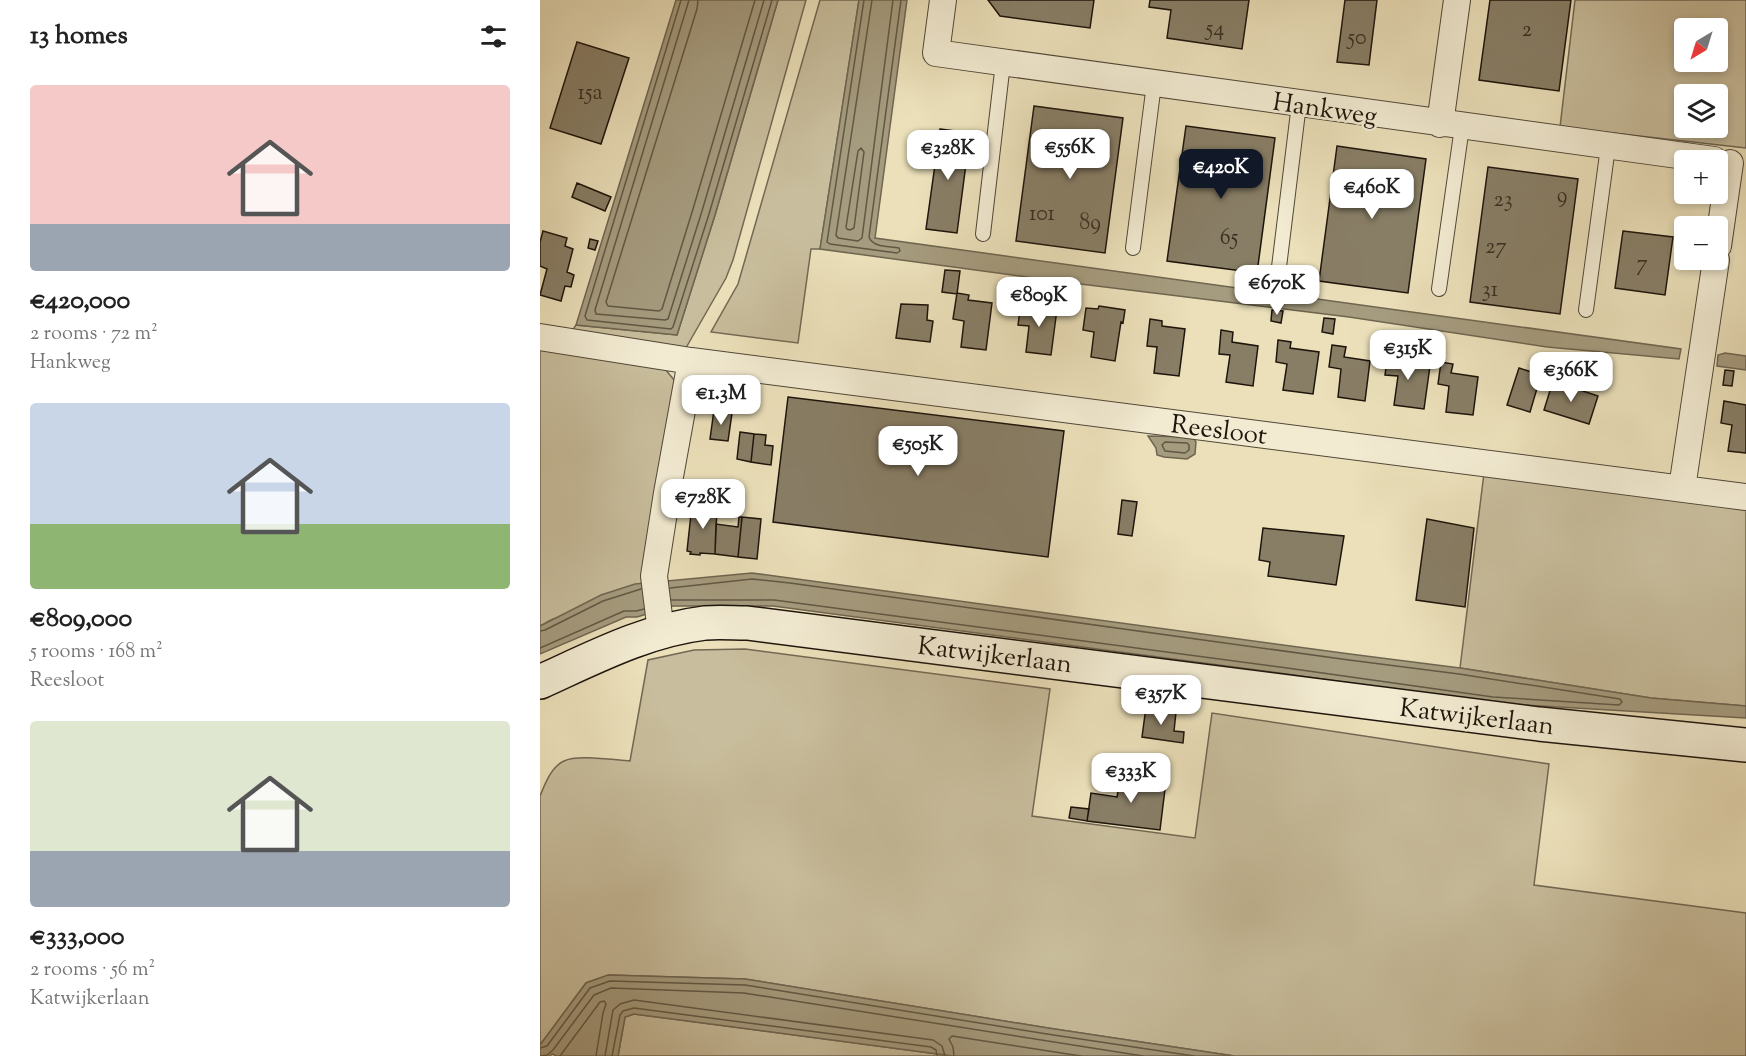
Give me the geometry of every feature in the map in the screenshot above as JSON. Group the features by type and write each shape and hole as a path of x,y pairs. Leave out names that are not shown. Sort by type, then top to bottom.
{"street":[{"name":"Hankweg","path":"943,0 936,53 1674,155"},
{"path":"1451,125 1457,0"},
{"path":"1682,488 1715,270"},
{"name":"Reesloot","path":"540,337 691,361 1746,497"},
{"path":"659,622 654,576 691,361"},
{"name":"Katwijkerlaan","path":"540,682 621,645 659,622 747,622 1539,724 1746,745"}],"lane":[{"path":"982,234 1003,63"},
{"path":"1133,248 1154,84"},
{"path":"1279,267 1299,104"},
{"path":"1439,289 1451,125"},
{"path":"1587,310 1608,147"}],"shaded area":[{"path":"778,0 806,0 733,260 726,278 683,353 569,335 576,325 677,335"},
{"path":"820,0 859,0 820,249 811,249 798,343 711,332 738,284"},
{"path":"1575,0 1746,0 1746,148 1560,127"},
{"path":"540,346 665,369 675,381 649,582 540,626"},
{"path":"1484,473 1746,505 1746,706 1651,698 1460,668"},
{"path":"745,649 1050,689 1032,816 1195,838 1212,713 1549,764 1534,885 1746,913 1746,1056 1234,1056 745,979 609,975 586,983 540,1045 540,796 546,781 555,767 570,759 630,761 648,660 694,650"},
{"path":"634,1014 953,1056 618,1056 625,1017"}],"water":[{"path":"676,0 778,0 677,335 576,325"},
{"path":"859,0 907,0 875,238 1681,349 1679,359 1547,347 1349,317 820,249"},
{"path":"1725,353 1746,356 1746,370 1717,366 1718,355"},
{"path":"1148,436 1193,437 1196,442 1195,454 1187,459 1157,455 1156,448"},
{"path":"752,573 1460,668 1651,698 1746,706 1746,718 1492,703 773,606 673,606 637,617 626,617 540,654 540,626 601,595 635,584"},
{"path":"608,975 745,979 1234,1056 953,1056 634,1014 625,1017 618,1056 557,1056 552,1054 540,1056 540,1045 586,983"}],"building":[{"path":"988,0 1094,0 1090,28 1000,16"},
{"path":"1150,0 1249,0 1242,49 1167,38 1171,10 1149,7"},
{"path":"1345,0 1377,0 1369,65 1337,62"},
{"path":"1490,0 1571,0 1559,91 1479,80"},
{"path":"577,42 629,58 601,144 550,128"},
{"path":"1034,106 1123,118 1105,253 1016,241"},
{"path":"1186,126 1275,138 1257,273 1167,261"},
{"path":"940,129 970,133 957,233 926,229"},
{"path":"1337,146 1426,159 1408,293 1319,281"},
{"path":"1488,167 1578,179 1560,314 1470,302"},
{"path":"577,183 611,197 605,211 572,197"},
{"path":"543,231 567,238 565,246 573,249 567,272 574,275 571,287 565,286 561,301 540,295 547,269 540,266 540,242"},
{"path":"1623,231 1673,237 1665,295 1615,288"},
{"path":"590,239 598,241 595,250 588,248"},
{"path":"945,270 960,271 957,294 942,292"},
{"path":"957,293 969,295 968,300 992,303 986,350 961,347 964,321 953,319"},
{"path":"1021,303 1057,309 1051,355 1026,352 1029,326 1018,325"},
{"path":"901,304 928,305 927,320 933,321 930,342 896,338"},
{"path":"1099,306 1125,310 1115,361 1091,357 1094,332 1083,330 1086,308 1098,309"},
{"path":"1272,310 1283,311 1281,323 1271,321"},
{"path":"1324,318 1335,319 1333,334 1322,332"},
{"path":"1150,319 1162,321 1162,326 1185,329 1179,376 1154,373 1157,347 1147,346"},
{"path":"1221,330 1233,332 1232,342 1258,346 1253,386 1226,382 1230,355 1219,354"},
{"path":"1278,340 1291,342 1290,348 1319,352 1313,394 1283,390 1287,364 1276,362"},
{"path":"1332,345 1346,347 1344,357 1370,361 1365,401 1338,397 1341,369 1329,367"},
{"path":"1388,352 1402,354 1401,362 1430,366 1424,409 1394,405 1398,376 1385,375"},
{"path":"1441,362 1453,364 1451,373 1478,377 1473,415 1446,412 1449,386 1438,384"},
{"path":"1519,368 1541,375 1530,412 1507,405"},
{"path":"1725,370 1734,371 1732,386 1723,385"},
{"path":"1553,381 1598,396 1589,424 1544,410"},
{"path":"788,397 1064,431 1048,557 773,522"},
{"path":"1724,401 1746,405 1746,453 1728,451 1732,425 1721,423"},
{"path":"714,410 732,413 728,441 710,439"},
{"path":"740,432 754,434 751,462 737,459"},
{"path":"754,434 766,435 765,445 773,446 771,465 751,462"},
{"path":"1122,500 1137,502 1132,536 1118,534"},
{"path":"692,505 717,508 715,554 690,554 691,552 687,551"},
{"path":"739,517 742,517 738,557 715,554 716,524 738,527"},
{"path":"742,517 761,519 757,559 738,557"},
{"path":"1427,519 1474,528 1465,607 1416,600"},
{"path":"1263,528 1344,536 1336,585 1268,576 1270,562 1259,560"},
{"path":"1146,707 1176,712 1174,731 1184,732 1183,743 1142,737"},
{"path":"1121,775 1166,781 1160,830 1087,821 1091,793 1117,797"},
{"path":"1071,807 1089,809 1087,821 1069,818"}]}
